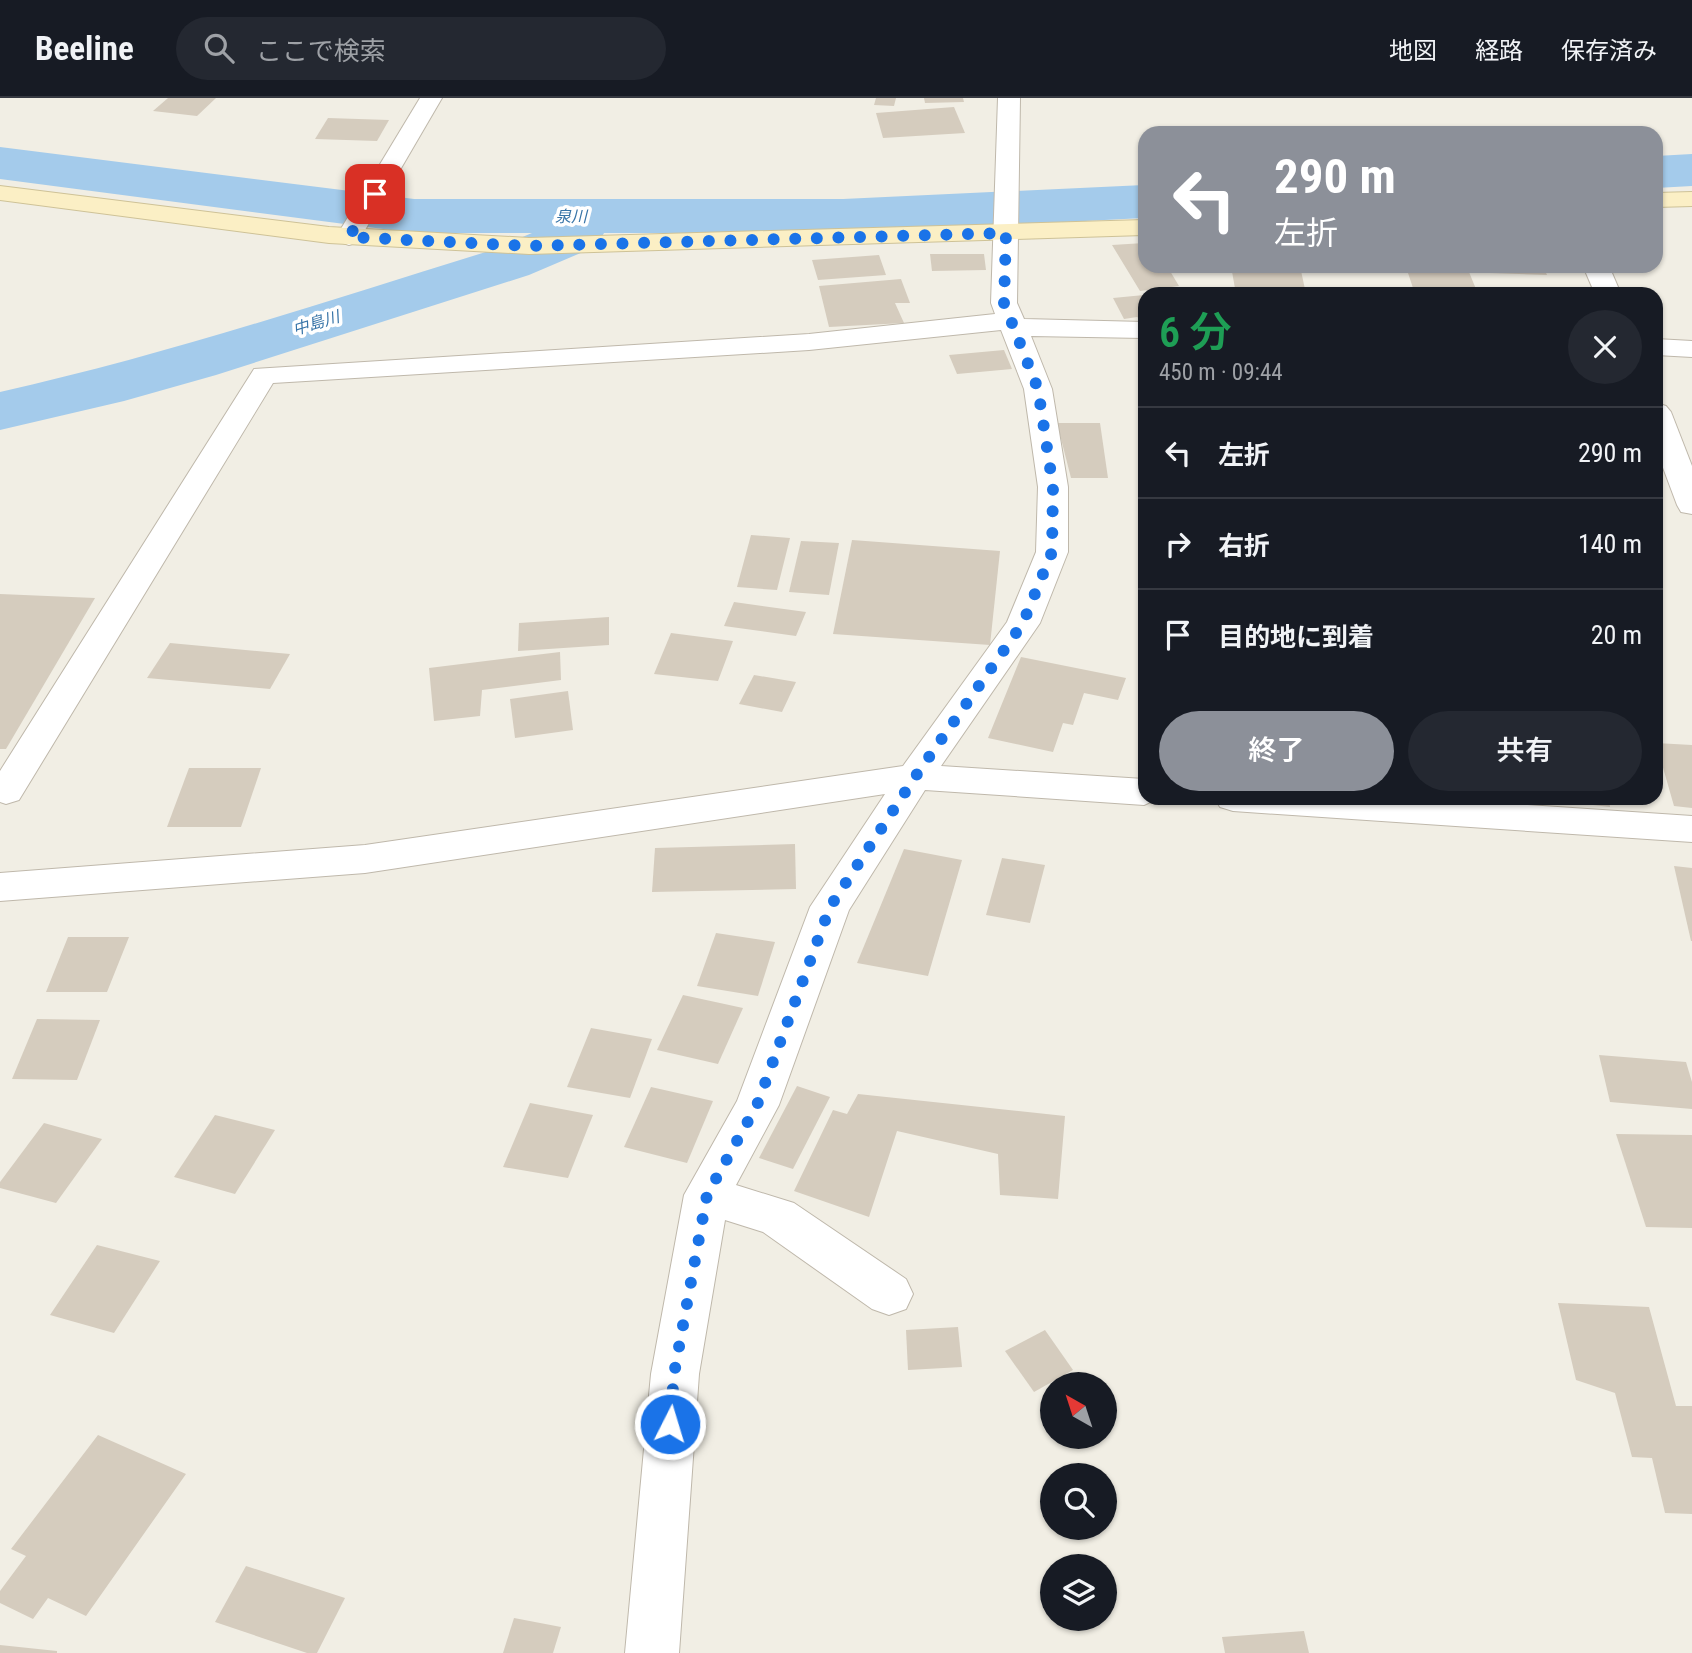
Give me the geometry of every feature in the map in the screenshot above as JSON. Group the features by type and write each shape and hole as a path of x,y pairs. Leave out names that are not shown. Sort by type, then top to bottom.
{"street":[{"path":"350,236 431,98"},
{"path":"652,1653 674,1374 707,1195 757,1105 830,907 915,777 1023,623 1052,552 1053,487 1038,389 1004,303 1009,98"},
{"path":"0,192 350,236 529,246 638,245 1138,228"},
{"path":"1663,200 1692,198"},
{"path":"2,794 264,375 809,342 1011,324 1138,330"},
{"path":"1663,347 1692,349"},
{"path":"1663,430 1692,505"},
{"path":"0,887 365,859 915,777 1138,792"},
{"path":"1337,805 1692,829"},
{"path":"707,1195 778,1217 889,1294"}],"building":[{"path":"168,98 216,98 197,116 153,111"},
{"path":"876,98 896,98 894,106 874,105"},
{"path":"924,98 963,98 964,102 925,103"},
{"path":"954,107 965,133 883,138 876,113"},
{"path":"328,118 389,120 377,141 315,139"},
{"path":"1138,243 1138,273 1171,273 1179,286 1138,288 1112,245"},
{"path":"930,254 984,254 986,270 932,271"},
{"path":"879,255 886,275 818,280 812,260"},
{"path":"1232,273 1302,273 1304,287 1235,287"},
{"path":"1408,273 1469,273 1475,287 1413,287"},
{"path":"1490,273 1546,273 1547,275"},
{"path":"901,279 910,303 895,303 904,323 829,327 819,286"},
{"path":"1138,296 1138,318 1124,319 1113,298"},
{"path":"1004,350 1012,369 957,374 949,355"},
{"path":"1057,423 1100,423 1108,478 1071,478"},
{"path":"751,535 790,538 777,590 737,587"},
{"path":"852,540 1000,551 990,645 833,634"},
{"path":"801,541 839,543 829,595 789,592"},
{"path":"0,594 95,598 6,749 0,749"},
{"path":"734,602 806,612 796,636 724,626"},
{"path":"609,617 609,645 518,651 519,623"},
{"path":"671,633 733,641 718,681 654,674"},
{"path":"170,643 290,654 270,689 147,678"},
{"path":"560,652 561,680 482,690 480,716 434,721 429,668"},
{"path":"1021,657 1126,678 1118,700 1084,693 1073,725 1063,723 1053,752 988,738"},
{"path":"754,675 796,682 782,712 739,704"},
{"path":"568,691 573,730 515,738 510,699"},
{"path":"1663,743 1692,745 1692,808 1674,806 1663,768"},
{"path":"189,768 261,768 241,827 167,827"},
{"path":"795,844 796,889 652,892 655,848"},
{"path":"904,849 962,860 928,976 857,963"},
{"path":"1002,858 1045,865 1030,923 986,915"},
{"path":"1674,866 1692,868 1692,941 1691,941"},
{"path":"716,933 775,942 758,996 697,986"},
{"path":"68,937 129,937 107,992 46,992"},
{"path":"683,995 743,1008 718,1064 657,1050"},
{"path":"37,1019 100,1020 77,1080 12,1079"},
{"path":"591,1028 652,1039 630,1098 567,1087"},
{"path":"1599,1055 1686,1062 1692,1082 1692,1109 1610,1102"},
{"path":"797,1086 830,1097 793,1169 759,1158"},
{"path":"651,1087 713,1101 687,1163 624,1147"},
{"path":"858,1094 1065,1116 1058,1199 1000,1195 998,1154 897,1131 869,1217 794,1191 833,1110 847,1114"},
{"path":"530,1103 593,1115 568,1178 503,1167"},
{"path":"215,1115 275,1130 235,1194 174,1177"},
{"path":"44,1123 102,1139 56,1203 0,1188 0,1182"},
{"path":"1616,1134 1692,1135 1692,1228 1646,1227"},
{"path":"97,1245 160,1261 114,1333 50,1315"},
{"path":"1558,1303 1649,1307 1676,1406 1692,1406 1692,1514 1665,1513 1652,1458 1632,1457 1615,1393 1576,1380"},
{"path":"958,1327 962,1367 908,1370 906,1330"},
{"path":"1045,1330 1073,1370 1040,1372 1040,1389 1034,1392 1005,1351"},
{"path":"98,1435 186,1474 86,1616 48,1598 33,1619 0,1603 0,1591 26,1556 11,1549"},
{"path":"246,1566 345,1598 317,1653 307,1653 215,1622"},
{"path":"514,1618 561,1627 553,1653 503,1653"},
{"path":"1304,1631 1309,1653 1225,1653 1222,1637"},
{"path":"0,1645 57,1651 57,1653 0,1653"}],"waterway":[{"name":"泉川","path":"0,163 414,216 843,216 1138,202"},
{"name":"泉川","path":"1663,172 1692,170"},
{"name":"中島川","path":"0,411 102,388 194,362 509,263 577,234"}],"route":[{"path":"375,194 349,237 529,246 1006,233 1004,303 1038,389 1053,487 1052,552 1023,623 915,777 830,907 757,1105 707,1195 674,1374 670,1424"}]}
